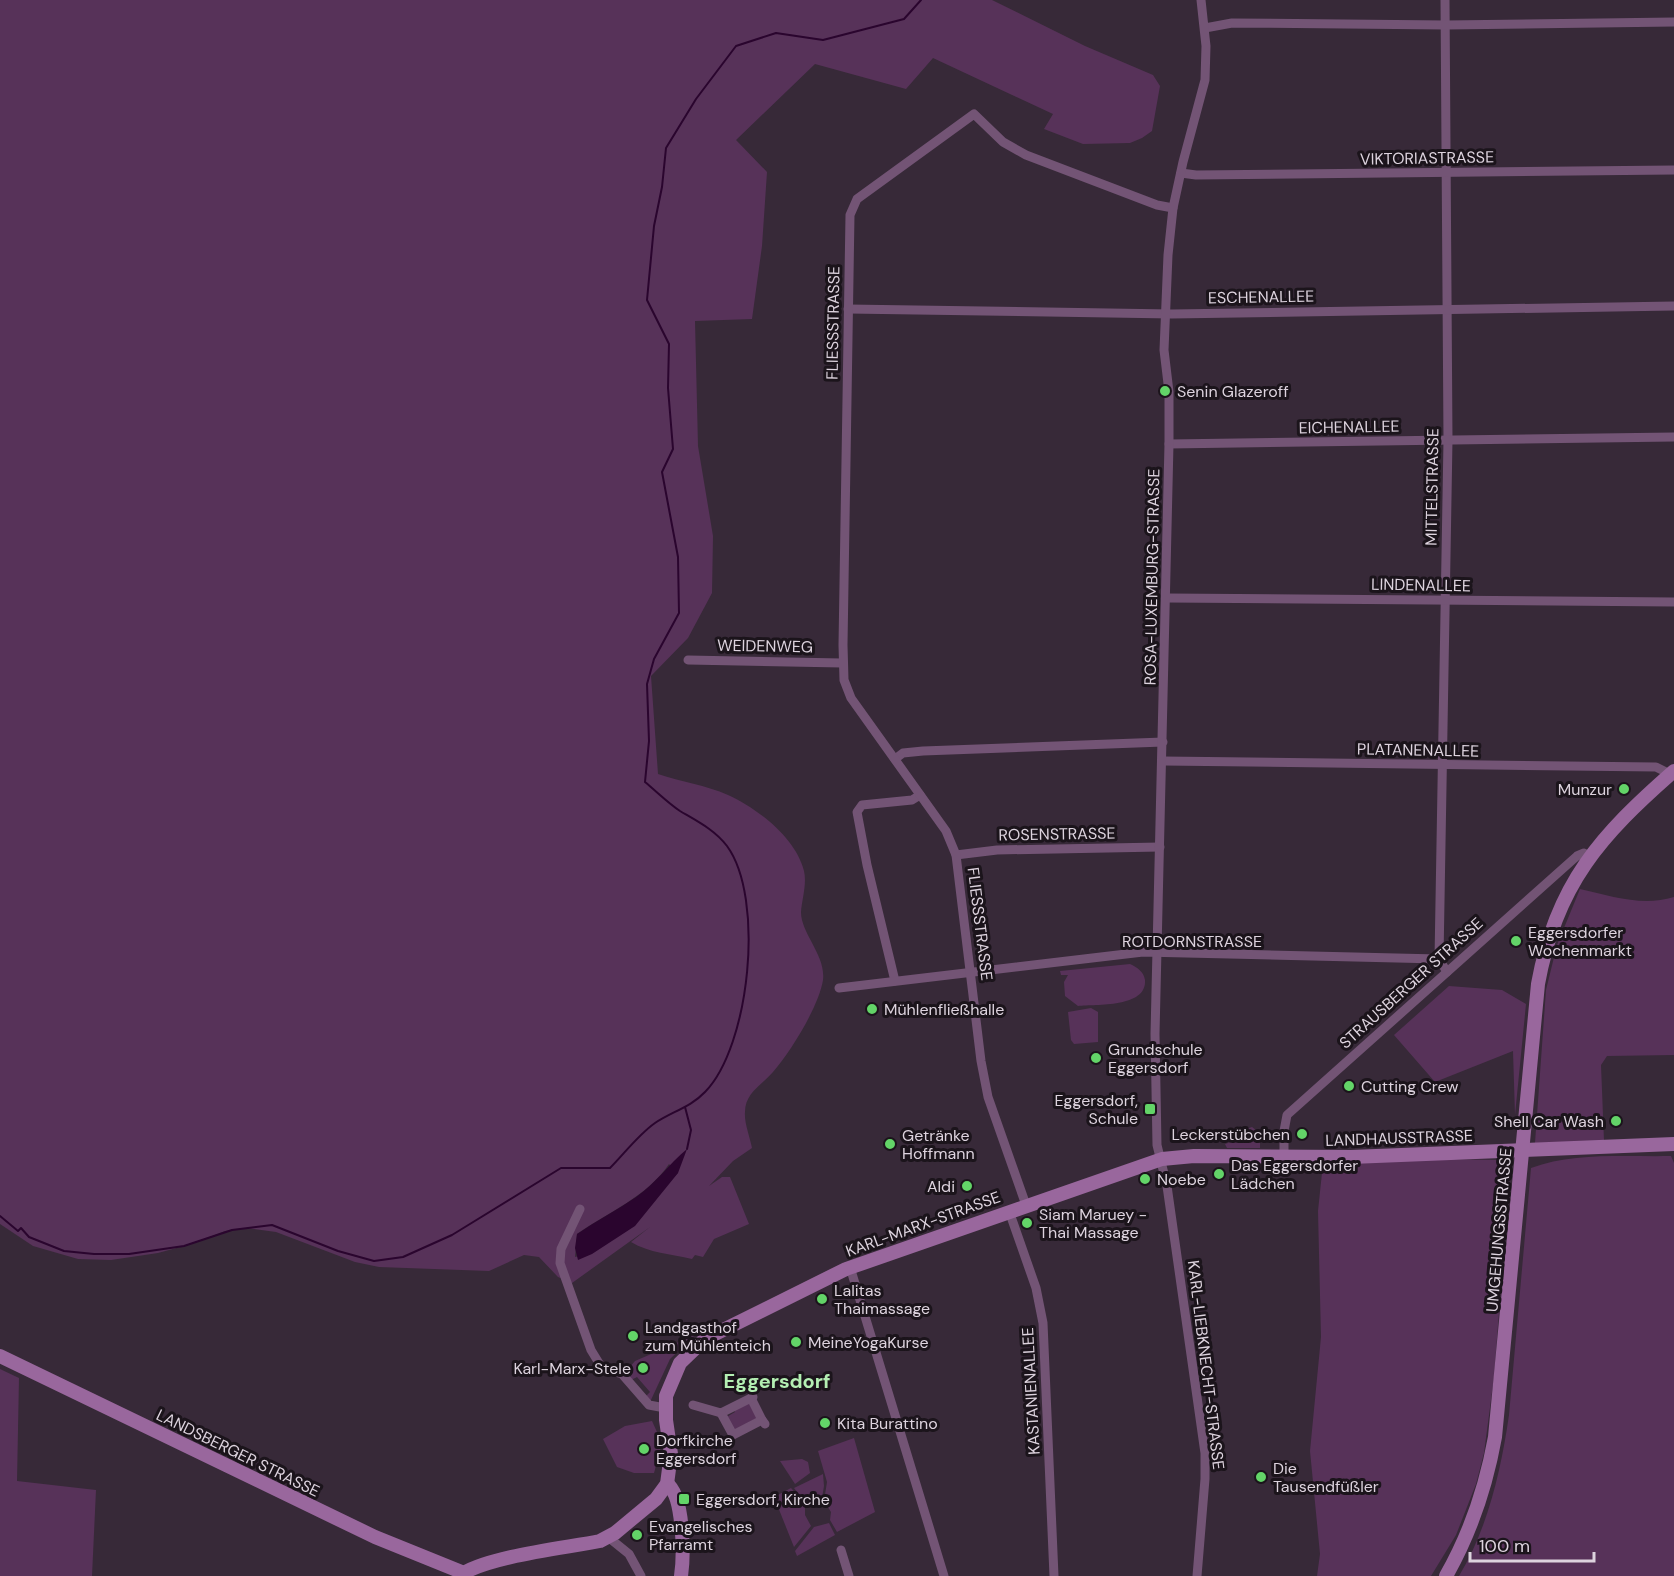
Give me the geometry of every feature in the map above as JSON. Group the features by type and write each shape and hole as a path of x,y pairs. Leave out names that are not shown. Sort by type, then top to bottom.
{"main road":[{"name":"STRAUSBERGER STRASSE","path":"1572,884 1587,855 1617,822 1671,776"},
{"name":"UMGEHUNGSSTRASSE","path":"1446,1576 1474,1520 1490,1469 1500,1407 1540,974 1552,928 1572,884"},
{"name":"LANDHAUSSTRASSE","path":"1162,1159 1194,1156 1284,1157 1523,1151 1674,1144"},
{"name":"KARL-MARX-STRASSE","path":"665,1408 666,1396 675,1373 687,1354 705,1339 850,1267 1026,1204 1162,1159"},
{"name":"LANDSBERGER STRASSE","path":"0,1356 375,1537 464,1574"},
{"path":"464,1574 474,1567 608,1537 656,1499 667,1484 671,1454 665,1408"},
{"path":"667,1484 677,1495 682,1553 681,1576"}],"street":[{"name":"ROSA-LUXEMBURG-STRASSE","path":"1162,1159 1157,1145 1155,1110 1169,444 1169,392 1164,350 1173,208 1205,80 1205,27 1201,0"},
{"name":"MITTELSTRASSE","path":"1439,959 1448,440 1448,173 1445,0"},
{"path":"1205,27 1232,23 1446,25 1674,22"},
{"name":"FLIESSSTRASSE","path":"1026,1204 988,1096 981,1061 956,855 946,831 851,698 844,680 842,663 852,206 857,199 974,114 1003,142 1026,155 1157,205 1173,208"},
{"name":"VIKTORIASTRASSE","path":"1180,173 1674,170"},
{"name":"ESCHENALLEE","path":"848,309 1166,314 1674,306"},
{"name":"EICHENALLEE","path":"1169,444 1674,436"},
{"name":"LINDENALLEE","path":"1167,598 1674,603"},
{"name":"WEIDENWEG","path":"688,660 842,663"},
{"path":"895,759 903,753 923,751 1163,742"},
{"name":"PLATANENALLEE","path":"1163,761 1659,767 1671,776"},
{"path":"895,981 867,866 857,812 862,805 912,800 920,795"},
{"name":"ROSENSTRASSE","path":"956,855 997,850 1160,847"},
{"name":"STRAUSBERGER STRASSE","path":"1284,1157 1284,1131 1287,1115 1564,867 1587,855"},
{"name":"ROTDORNSTRASSE","path":"839,988 1114,955 1157,953 1439,959"},
{"path":"1439,959 1447,972"},
{"name":"KARL-LIEBKNECHT-STRASSE","path":"1162,1159 1205,1453 1197,1576"},
{"path":"580,1209 561,1249 560,1263 591,1350 602,1368 622,1374 647,1404 665,1408"},
{"name":"KASTANIENALLEE","path":"1009,1211 1036,1288 1043,1323 1054,1576"},
{"path":"850,1267 944,1576"},
{"path":"693,1406 721,1413 752,1398 764,1422 732,1438 721,1413"},
{"path":"608,1537 629,1554 641,1576"},
{"path":"841,1550 849,1576"}],"shaded area":[{"path":"0,0 992,0 1085,46 1153,75 1160,86 1152,131 1130,143 1083,144 1044,129 1053,114 933,58 906,89 815,64 736,140 767,172 762,246 752,319 695,321 698,446 713,536 712,593 688,638 651,676 658,774 728,795 763,816 784,836 800,859 804,871 802,920 823,971 823,980 816,1003 803,1029 780,1064 748,1100 745,1116 752,1148 733,1161 709,1186 722,1177 730,1177 749,1224 714,1239 703,1257 695,1255 692,1259 653,1251 631,1242 650,1227 572,1283 558,1277 539,1257 524,1255 489,1271 379,1267 355,1262 276,1232 247,1228 225,1231 158,1253 111,1260 78,1259 33,1246 0,1224","holes":["669,1164 678,1173 618,1235 590,1253 575,1257 577,1234 650,1186"]},
{"path":"1580,889 1639,901 1674,897 1674,1055 1607,1056 1601,1065 1604,1141 1535,1143 1546,990 1557,945"},
{"path":"1130,964 1140,970 1145,980 1138,996 1119,1003 1078,1006 1065,996 1064,982 1068,975 1061,975 1060,971"},
{"path":"1449,986 1502,990 1526,1004 1515,1115 1513,1051 1435,1082 1394,1035"},
{"path":"1091,1008 1098,1012 1098,1042 1074,1044 1071,1040 1068,1012"},
{"path":"1252,1127 1257,1131 1251,1134 1254,1141 1260,1140 1260,1148 1227,1148 1225,1144 1248,1136 1246,1129"},
{"path":"687,1149 678,1173 635,1226 592,1254 578,1260 575,1248 577,1234 643,1192"},
{"path":"1671,1156 1674,1163 1674,1576 1459,1576 1478,1538 1492,1498 1506,1436 1531,1168 1582,1157"},
{"path":"1424,1159 1502,1160 1510,1169 1494,1377 1484,1453 1476,1484 1456,1535 1431,1576 1317,1576 1320,1554 1310,1451 1321,1337 1318,1211 1323,1163"},
{"path":"695,1335 670,1359 650,1402 645,1397 650,1392 637,1377 631,1380 629,1368 635,1361"},
{"path":"0,1369 19,1378 17,1481 96,1490 92,1576 0,1576"},
{"path":"748,1401 757,1418 732,1431 725,1418 735,1412 733,1408"},
{"path":"652,1421 662,1443 654,1473 634,1473 617,1467 603,1439 625,1426"},
{"path":"854,1438 875,1512 837,1532 830,1520 831,1512 824,1501 827,1482 818,1451"},
{"path":"802,1459 808,1462 810,1473 795,1484 780,1461"},
{"path":"823,1474 822,1498 818,1500 816,1496 812,1497 813,1501 803,1500 794,1488"},
{"path":"791,1488 805,1504 805,1515 811,1526 794,1547 774,1497"},
{"path":"829,1523 835,1535 797,1556 795,1551 814,1527"}],"waterway":[{"path":"0,1216 18,1231 21,1228 29,1237 64,1251 129,1254 184,1246 232,1230 272,1225 338,1251 374,1261 403,1257 452,1235 561,1168 610,1168 649,1128 694,1102 705,1092 720,1070 733,1041 742,1008 749,935 746,900 739,870 727,846 711,831 676,808 645,782 649,741 647,684 654,659 679,613 678,557 662,472 673,449 668,388 669,344 647,300 654,226 662,187 666,148 696,99 736,46 776,33 823,40 904,19 921,0"},
{"path":"685,1107 691,1130 687,1149"}],"place":[{"name":"Senin Glazeroff","path":"1165,391"},
{"name":"Munzur","path":"1624,789"},
{"name":"Eggersdorfer Wochenmarkt","path":"1516,941"},
{"name":"Mühlenfließhalle","path":"872,1009"},
{"name":"Grundschule Eggersdorf","path":"1096,1058"},
{"name":"Cutting Crew","path":"1349,1086"},
{"name":"Eggersdorf, Schule","path":"1150,1109"},
{"name":"Shell Car Wash","path":"1616,1121"},
{"name":"Leckerstübchen","path":"1302,1134"},
{"name":"Getränke Hoffmann","path":"890,1144"},
{"name":"Das Eggersdorfer Lädchen","path":"1219,1174"},
{"name":"Noebe","path":"1145,1179"},
{"name":"Aldi","path":"967,1186"},
{"name":"Siam Maruey - Thai Massage","path":"1027,1223"},
{"name":"Lalitas Thaimassage","path":"822,1299"},
{"name":"Landgasthof zum Mühlenteich","path":"633,1336"},
{"name":"MeineYogaKurse","path":"796,1342"},
{"name":"Karl-Marx-Stele","path":"643,1368"},
{"name":"Kita Burattino","path":"825,1423"},
{"name":"Dorfkirche Eggersdorf","path":"644,1449"},
{"name":"Die Tausendfüßler","path":"1261,1477"},
{"name":"Eggersdorf, Kirche","path":"684,1499"},
{"name":"Evangelisches Pfarramt","path":"637,1535"}],"district":[{"name":"Eggersdorf","path":"777,1381"}]}
